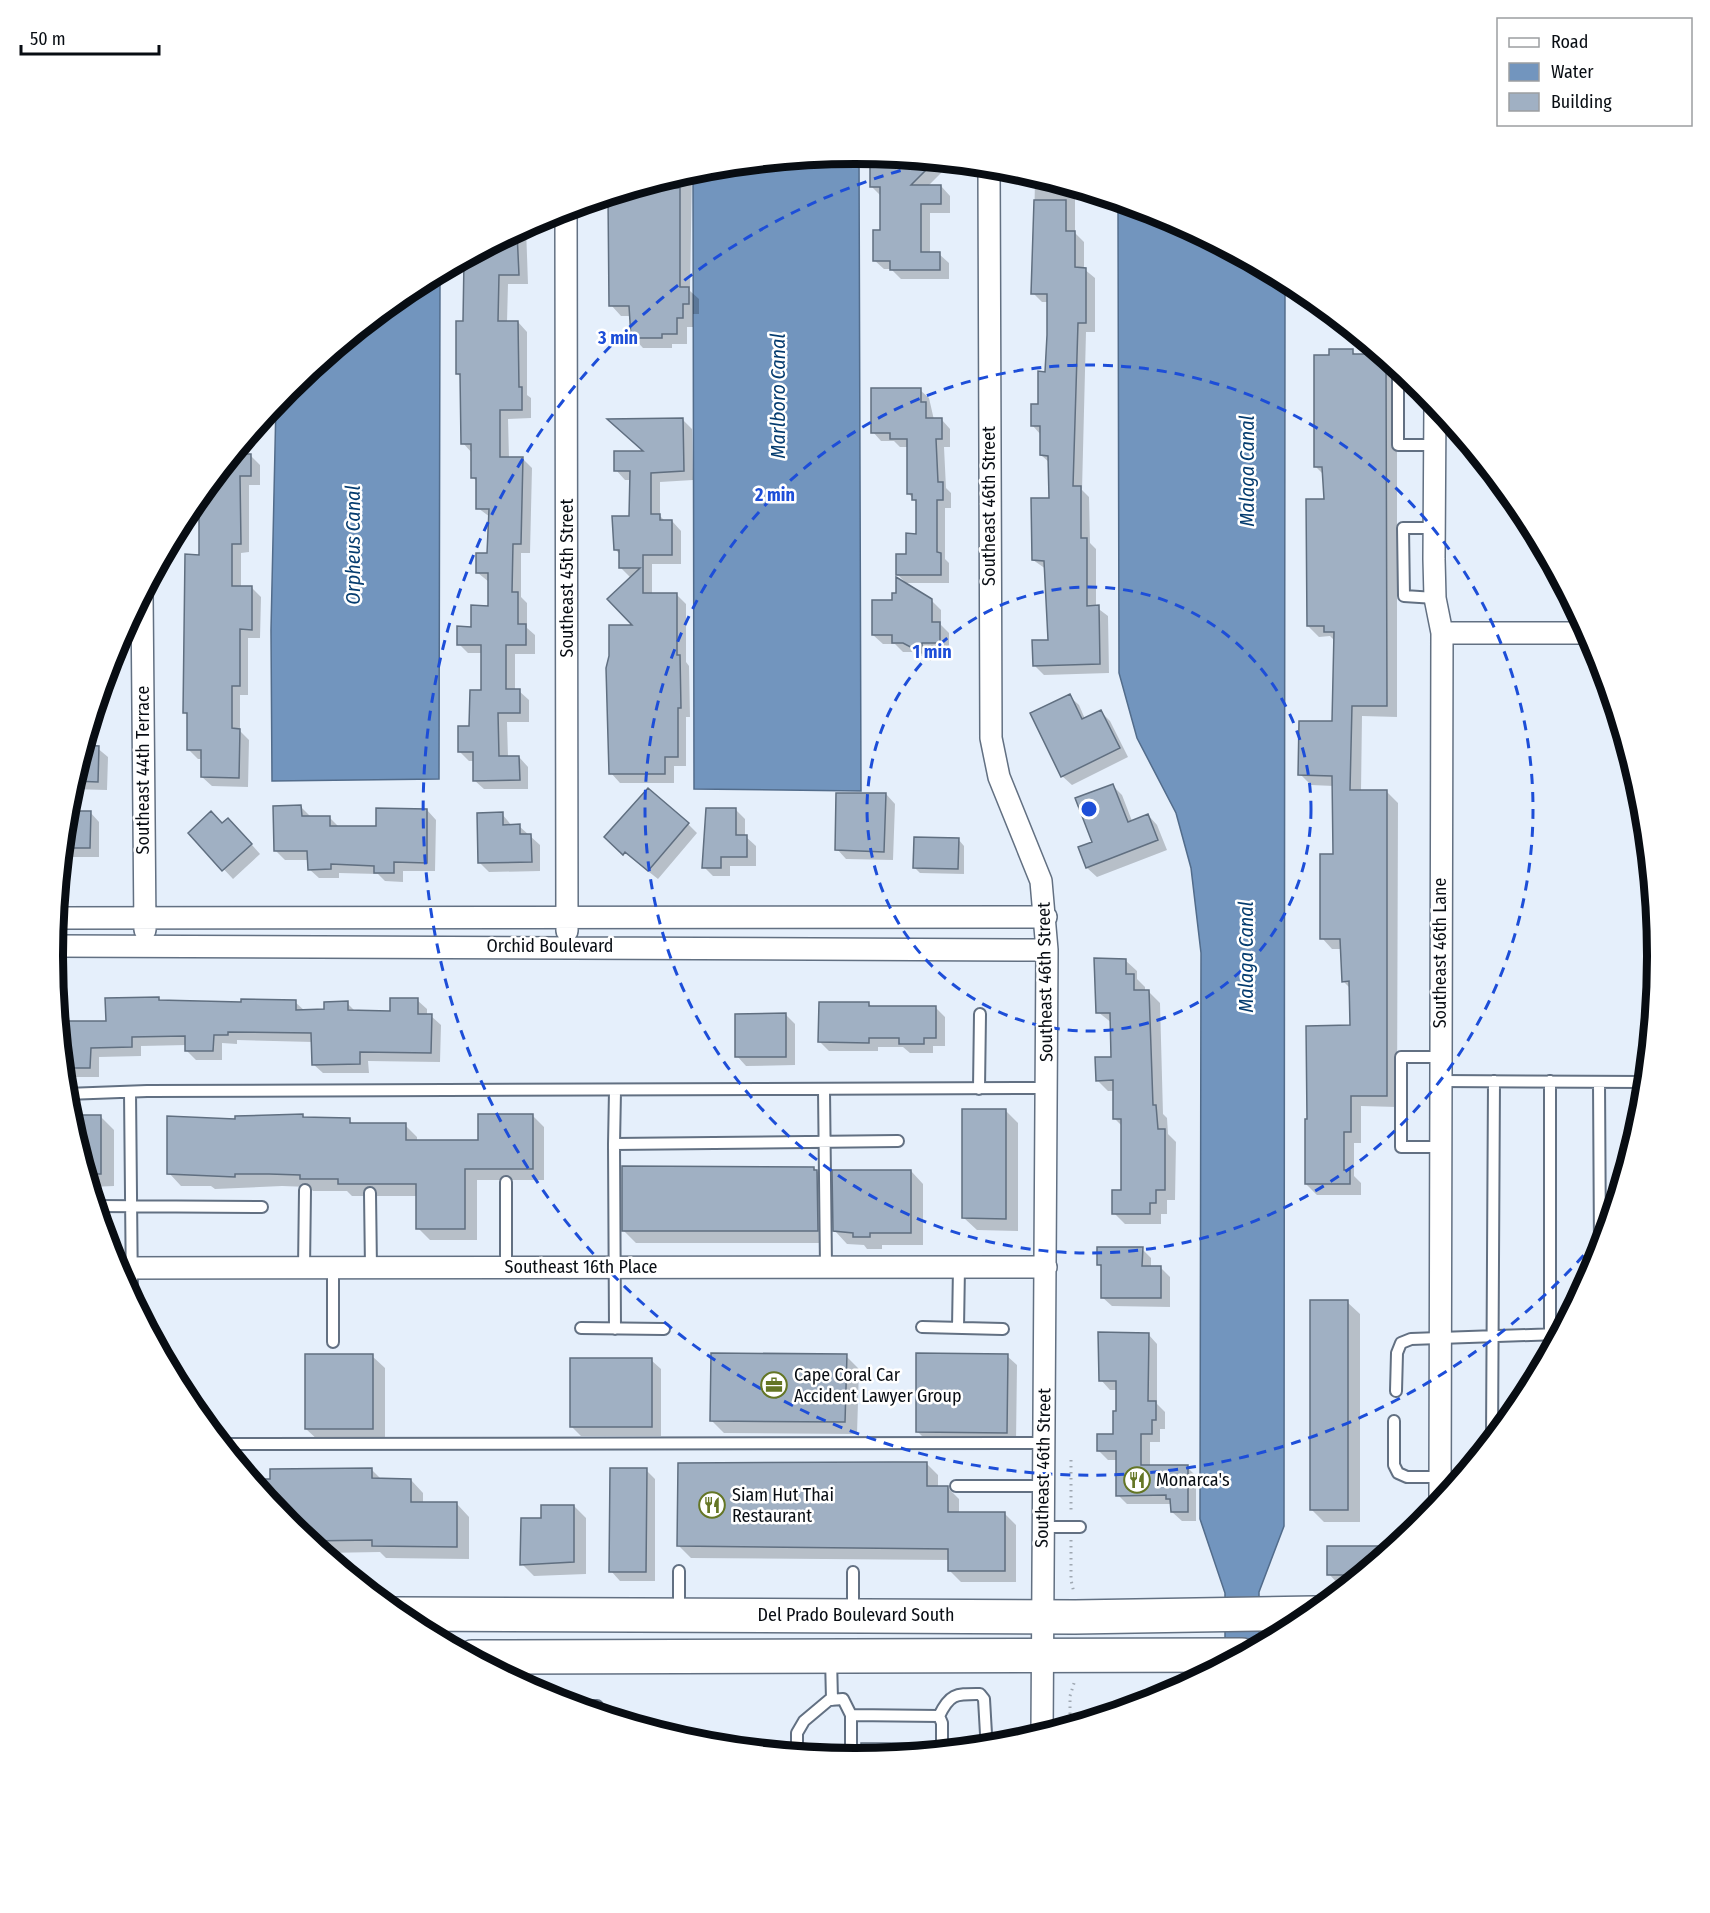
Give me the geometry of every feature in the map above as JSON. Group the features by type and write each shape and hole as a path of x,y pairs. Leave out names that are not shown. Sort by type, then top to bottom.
{"main road":[{"name":"Del Prado Boulevard South","path":"414,1614 853,1614 1041,1617 1298,1613"},
{"path":"487,1657 1226,1655"}],"street":[{"name":"Southeast 46th Street","path":"989,176 991,738 999,777 1041,881 1046,917 1047,1088 1041,1617 1042,1726"},
{"name":"Southeast 45th Street","path":"566,220 567,946"},
{"name":"Southeast 46th Lane","path":"1435,417 1435,598 1442,633 1440,1490"},
{"name":"Southeast 44th Terrace","path":"142,612 145,945"},
{"path":"1442,633 1578,633"},
{"name":"Orchid Boulevard","path":"64,918 1046,917"},
{"name":"Orchid Boulevard","path":"63,946 567,946 1047,950"},
{"name":"Southeast 16th Place","path":"127,1268 1046,1267"}],"lane":[{"path":"1398,380 1398,445 1434,445"},
{"path":"1434,528 1403,528 1404,596 1435,598"},
{"path":"979,1089 980,1014"},
{"path":"1440,1057 1401,1058 1401,1147 1440,1147"},
{"path":"1440,1081 1637,1082"},
{"path":"1492,1427 1494,1082"},
{"path":"1550,1082 1554,1328"},
{"path":"1599,1082 1600,1225"},
{"path":"75,1094 1047,1088"},
{"path":"824,1090 826,1267"},
{"path":"615,1091 615,1329"},
{"path":"125,1263 131,1206 130,1092"},
{"path":"614,1144 898,1142"},
{"path":"506,1182 506,1268"},
{"path":"304,1268 305,1190"},
{"path":"370,1193 371,1268"},
{"path":"104,1206 262,1207"},
{"path":"958,1267 958,1328"},
{"path":"333,1268 333,1342"},
{"path":"922,1327 1003,1329"},
{"path":"581,1328 664,1329"},
{"path":"1396,1391 1396,1353 1401,1343 1411,1339 1550,1335"},
{"path":"1394,1421 1394,1465 1398,1473 1407,1477 1452,1477"},
{"path":"231,1444 1043,1443"},
{"path":"956,1486 1043,1486"},
{"path":"1042,1527 1080,1527"},
{"path":"679,1571 679,1614"},
{"path":"853,1572 853,1614"},
{"path":"831,1656 832,1700"},
{"path":"942,1744 942,1723 939,1716 946,1701 958,1694 980,1694 984,1700 986,1734"},
{"path":"797,1746 797,1733 804,1721 832,1700 843,1700 851,1715 851,1748"},
{"path":"851,1715 939,1716"},
{"path":"840,1744 851,1737"}],"water":[{"name":"Marlboro Canal","path":"859,164 861,791 694,789 693,182 752,171"},
{"name":"Malaga Canal","path":"1118,210 1205,246 1285,292 1284,1526 1259,1592 1259,1637 1225,1656 1225,1593 1200,1519 1201,953 1191,868 1176,813 1137,738 1119,673"},
{"name":"Orpheus Canal","path":"440,283 439,779 272,781 271,630 276,417 333,361 373,328"}],"building":[{"path":"870,165 928,168 911,185 941,185 941,204 921,204 921,252 940,252 940,270 890,270 890,261 873,261 873,230 880,230 880,187 870,187"},
{"path":"680,188 680,287 689,287 689,304 683,304 683,318 677,318 677,334 662,334 662,338 631,338 629,306 609,306 608,204 650,191"},
{"path":"1034,200 1066,200 1066,231 1075,231 1075,267 1086,268 1086,323 1078,323 1073,486 1081,486 1081,538 1087,538 1087,606 1099,605 1100,664 1033,666 1032,640 1048,640 1044,561 1032,560 1031,498 1049,498 1048,456 1040,455 1040,426 1031,426 1031,404 1038,404 1038,371 1045,372 1047,335 1047,294 1031,294"},
{"path":"517,240 519,275 499,275 498,321 518,321 519,387 522,387 522,410 500,410 500,457 523,457 521,544 513,544 512,592 518,592 518,624 526,624 526,645 506,645 506,689 520,689 520,713 498,713 499,756 519,756 520,780 473,781 473,752 458,752 458,726 469,726 470,690 481,690 481,645 457,645 457,626 471,627 471,605 488,606 488,573 476,573 476,553 487,553 489,509 476,509 476,478 471,478 471,444 461,444 460,374 456,374 456,321 463,321 464,268"},
{"path":"1329,349 1353,349 1353,354 1369,354 1386,369 1387,706 1352,706 1350,790 1387,790 1387,1096 1351,1096 1351,1132 1344,1132 1344,1170 1350,1170 1350,1184 1305,1184 1306,1026 1350,1025 1349,981 1342,982 1340,939 1320,939 1320,854 1333,854 1332,776 1298,775 1299,721 1332,721 1334,632 1324,632 1324,626 1307,626 1306,499 1324,499 1322,467 1314,467 1314,355 1329,355"},
{"path":"871,388 921,388 921,402 926,402 926,418 942,418 942,439 936,439 938,482 943,482 943,500 937,500 937,552 941,553 941,575 896,575 896,554 906,554 906,533 916,534 916,500 912,500 912,494 907,494 907,439 890,439 890,433 871,433"},
{"path":"683,418 684,471 651,473 651,514 660,514 660,520 672,520 672,555 643,555 643,593 677,593 677,655 680,655 681,708 678,708 678,757 665,757 665,774 609,774 606,668 609,656 609,625 632,625 607,599 640,568 619,568 619,550 614,550 612,516 629,516 630,471 614,471 614,451 643,451 607,419"},
{"path":"244,454 251,454 251,476 240,476 241,544 232,544 232,586 252,586 252,630 240,629 240,686 232,686 232,728 240,729 239,778 201,777 201,750 187,750 187,713 183,713 185,554 199,555 199,512"},
{"path":"896,577 932,599 932,622 940,622 940,643 922,643 922,653 903,643 892,643 892,635 872,635 872,600 892,600 892,593 896,593"},
{"path":"1070,694 1082,719 1101,710 1120,748 1061,777 1030,713"},
{"path":"92,746 99,746 98,782 83,781"},
{"path":"1113,784 1128,822 1148,814 1158,840 1086,868 1078,847 1092,842 1075,798"},
{"path":"648,788 689,823 648,871 625,852 623,855 604,837"},
{"path":"836,793 886,793 884,852 835,850"},
{"path":"301,805 302,816 330,816 330,826 376,826 376,808 427,809 427,863 394,862 394,873 374,873 374,866 331,864 331,869 308,870 307,851 274,851 273,806"},
{"path":"706,808 736,808 736,835 747,835 747,857 721,857 721,868 702,868"},
{"path":"77,811 91,811 90,848 71,848"},
{"path":"211,811 222,823 228,818 252,844 222,871 188,833"},
{"path":"503,812 503,825 520,824 520,834 531,834 532,862 478,863 477,813"},
{"path":"914,837 959,838 958,869 913,868"},
{"path":"1094,958 1126,959 1126,974 1134,974 1134,990 1149,990 1153,1105 1156,1105 1158,1129 1165,1129 1165,1190 1156,1190 1156,1203 1150,1203 1150,1214 1112,1214 1112,1190 1121,1190 1121,1119 1113,1119 1113,1080 1096,1081 1095,1057 1111,1057 1110,1013 1096,1013"},
{"path":"159,997 159,1000 241,1002 241,999 296,1000 296,1010 324,1009 324,1002 348,1001 348,1010 390,1011 390,998 418,998 418,1014 432,1014 431,1053 360,1052 360,1064 312,1065 311,1033 228,1032 228,1035 214,1035 213,1051 185,1051 185,1036 132,1037 132,1047 91,1048 90,1068 71,1068 66,1021 106,1021 105,998"},
{"path":"819,1002 869,1002 869,1006 936,1006 936,1038 924,1038 924,1044 899,1044 899,1038 869,1038 869,1043 818,1042"},
{"path":"786,1013 786,1057 735,1057 735,1014"},
{"path":"962,1109 1006,1109 1006,1219 962,1218"},
{"path":"303,1114 303,1117 350,1118 350,1123 406,1123 406,1140 478,1140 478,1114 533,1114 533,1169 465,1169 465,1229 416,1229 416,1184 338,1184 338,1179 300,1179 300,1175 235,1174 235,1177 167,1174 167,1116 235,1119 235,1116"},
{"path":"79,1115 101,1115 101,1174 94,1174"},
{"path":"622,1166 814,1167 814,1170 817,1170 818,1231 622,1231"},
{"path":"832,1170 911,1170 911,1233 870,1233 870,1237 853,1237 853,1233 833,1231"},
{"path":"1097,1247 1143,1247 1142,1266 1161,1266 1161,1298 1101,1298 1101,1265 1097,1265"},
{"path":"1310,1300 1348,1300 1348,1510 1310,1510"},
{"path":"1098,1332 1149,1333 1148,1401 1156,1401 1156,1420 1152,1420 1152,1434 1141,1434 1141,1465 1188,1465 1188,1512 1171,1512 1170,1499 1166,1499 1166,1495 1116,1496 1116,1451 1097,1451 1097,1434 1113,1434 1113,1411 1116,1411 1116,1381 1099,1381"},
{"path":"711,1353 847,1354 845,1422 710,1421"},
{"path":"916,1353 1008,1354 1007,1433 916,1432"},
{"path":"305,1354 373,1354 373,1429 305,1429"},
{"path":"570,1358 652,1358 652,1427 570,1427"},
{"path":"927,1462 927,1486 948,1486 948,1512 1005,1512 1005,1571 948,1571 948,1549 677,1546 678,1463"},
{"path":"372,1468 372,1478 411,1479 411,1502 457,1502 457,1547 372,1546 372,1540 321,1541 260,1479 270,1479 270,1469"},
{"path":"610,1468 647,1468 646,1572 609,1572"},
{"path":"541,1505 574,1505 574,1562 520,1565 521,1518 541,1518"},
{"path":"1327,1546 1378,1546 1378,1551 1349,1575 1327,1575"},
{"path":"861,1743 909,1743 909,1747 861,1748"}],"place":[{"name":"Cape Coral Car Accident Lawyer Group","path":"774,1385"},
{"name":"Monarca's","path":"1137,1480"},
{"name":"Siam Hut Thai Restaurant","path":"712,1505"}]}
